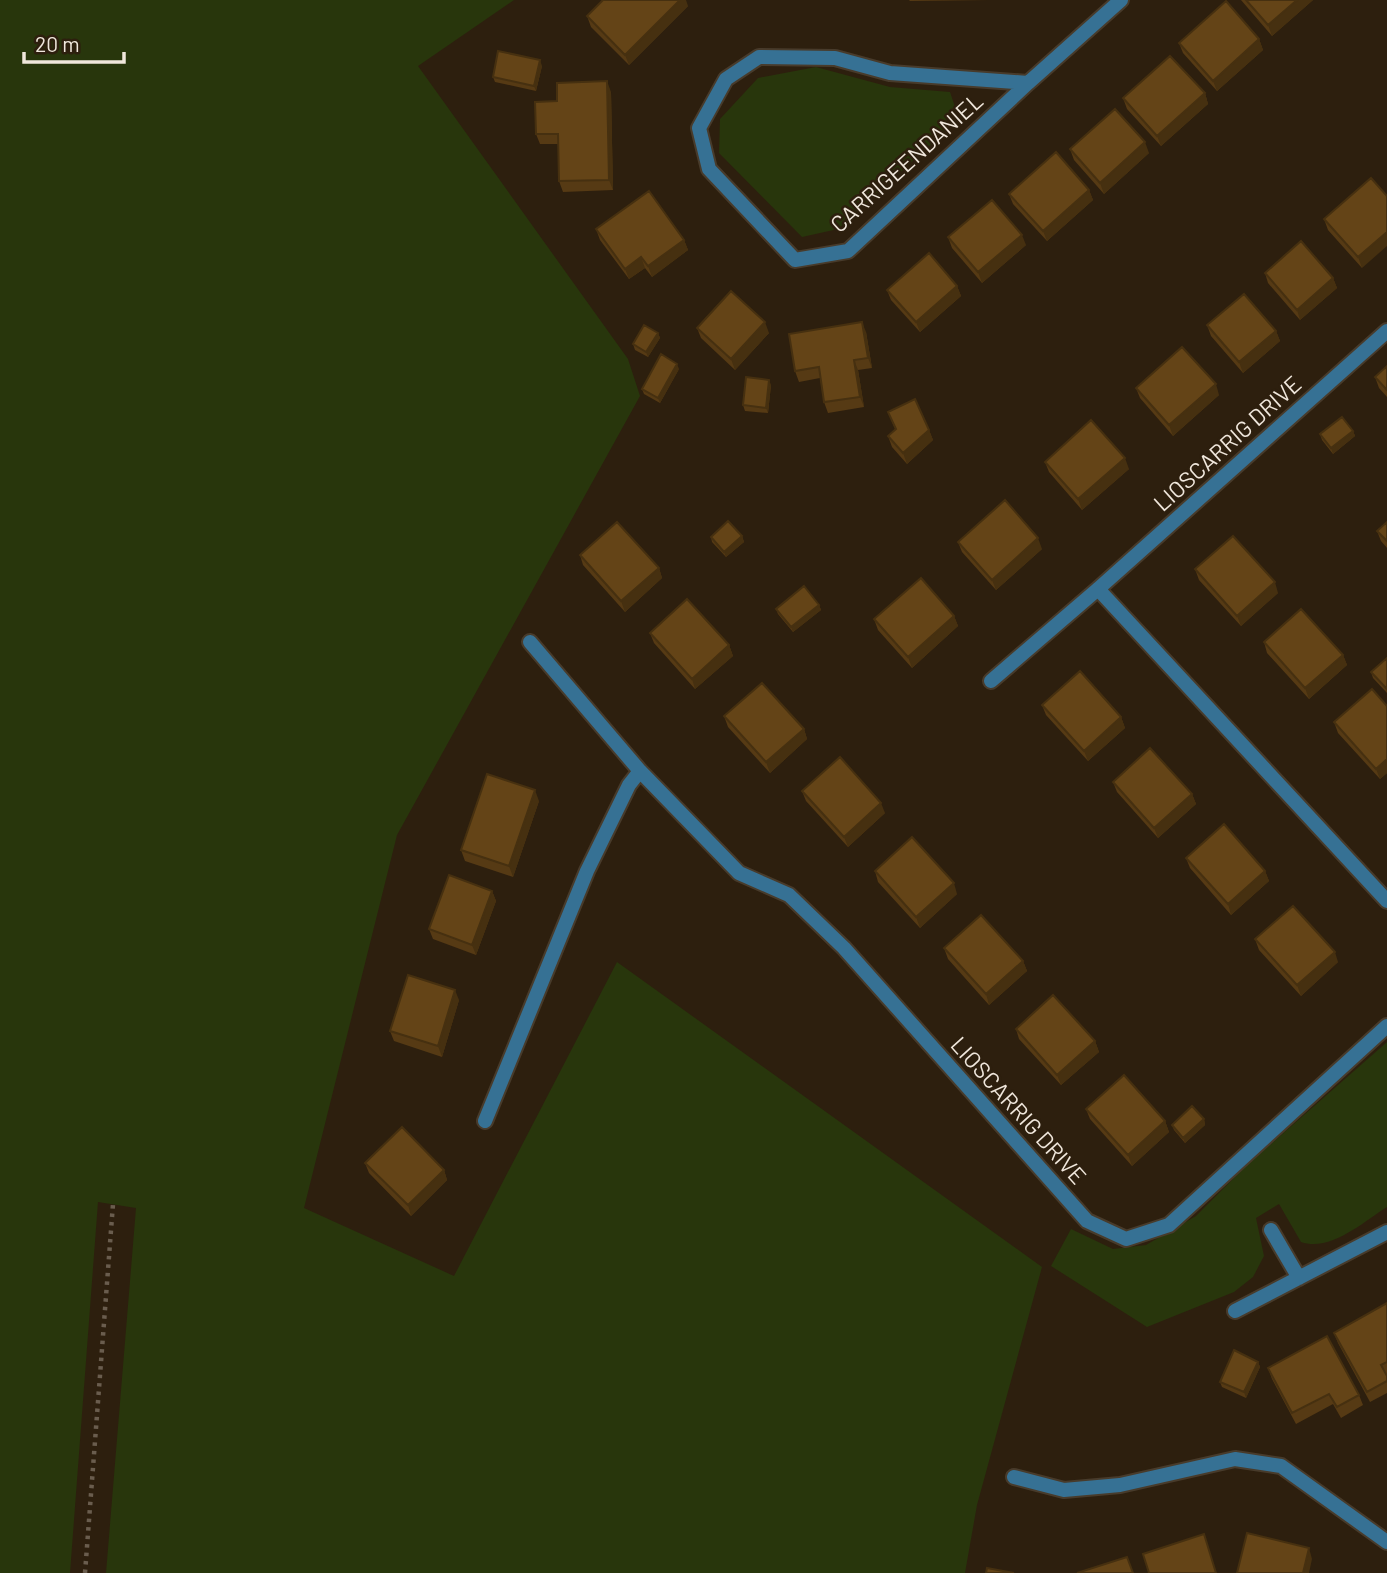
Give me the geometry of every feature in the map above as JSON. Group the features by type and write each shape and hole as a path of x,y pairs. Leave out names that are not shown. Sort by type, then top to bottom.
{"street":[{"name":"CARRIGEENDANIEL","path":"1028,83 890,73 835,58 759,57 726,79 699,128 709,169 794,260 848,251 1121,0"},
{"name":"LIOSCARRIG DRIVE","path":"990,681 1098,589 1387,331"},
{"path":"1098,589 1387,901"},
{"name":"LIOSCARRIG DRIVE","path":"530,642 640,771 739,873 789,895 844,948 1087,1221 1126,1239 1168,1225 1387,1026"},
{"path":"485,1121 587,871 629,785 640,771"},
{"path":"1271,1230 1298,1278"},
{"path":"1235,1311 1387,1232"},
{"path":"1014,1477 1064,1490 1120,1485 1235,1459 1281,1465 1387,1542"}],"path":[{"path":"85,1573 113,1204"}],"green space":[{"path":"0,0 514,0 418,66 628,359 640,396 397,835 304,1208 454,1276 617,962 1042,1267 977,1505 965,1573 106,1573 136,1208 98,1202 70,1573 0,1573"},
{"path":"816,67 890,87 950,92 959,119 838,229 802,237 719,153 720,119 758,78"},
{"path":"1387,1042 1387,1207 1357,1227 1324,1243 1301,1242 1279,1204 1256,1218 1264,1256 1253,1277 1234,1292 1147,1327 1051,1266 1071,1229 1113,1249 1146,1245 1196,1216 1248,1164"}],"building":[{"path":"603,0 680,0 625,55 587,16"},
{"path":"1246,0 1297,0 1268,25"},
{"path":"1226,1 1259,39 1213,81 1179,43"},
{"path":"498,51 540,60 534,86 493,77"},
{"path":"1170,56 1205,93 1157,136 1123,98"},
{"path":"607,81 609,180 559,181 558,134 536,134 535,102 557,101 557,83"},
{"path":"1115,109 1145,142 1100,183 1070,149"},
{"path":"1056,152 1089,190 1043,231 1009,194"},
{"path":"1371,178 1387,196 1387,232 1358,257 1324,219"},
{"path":"649,191 684,240 648,266 641,257 625,269 596,229"},
{"path":"992,200 1022,235 978,272 948,237"},
{"path":"1301,241 1333,278 1297,310 1265,273"},
{"path":"929,253 957,286 916,322 887,290"},
{"path":"731,291 765,322 731,359 697,328"},
{"path":"1244,294 1276,331 1239,362 1207,325"},
{"path":"862,322 868,358 854,360 860,397 824,402 819,367 795,371 789,334"},
{"path":"644,325 658,333 646,352 633,344"},
{"path":"1182,347 1216,384 1169,425 1136,388"},
{"path":"661,354 677,364 658,398 642,389"},
{"path":"1387,366 1387,390 1375,377"},
{"path":"746,377 769,380 766,408 743,405"},
{"path":"915,399 929,430 903,453 888,436 896,429 888,412"},
{"path":"1342,417 1353,431 1331,448 1320,434"},
{"path":"1091,420 1125,458 1078,499 1045,462"},
{"path":"1005,500 1038,538 992,580 958,542"},
{"path":"728,521 742,536 724,552 711,537"},
{"path":"617,522 659,568 621,601 580,555"},
{"path":"1387,522 1387,541 1377,531"},
{"path":"1233,536 1275,582 1237,616 1195,569"},
{"path":"921,578 954,616 908,657 874,619"},
{"path":"804,586 819,605 791,627 776,609"},
{"path":"687,599 729,645 692,679 650,633"},
{"path":"1301,609 1343,655 1305,688 1264,642"},
{"path":"1387,658 1387,689 1371,672"},
{"path":"1080,671 1121,717 1084,751 1042,705"},
{"path":"762,683 804,729 766,762 724,716"},
{"path":"1372,689 1387,706 1387,759 1376,769 1334,722"},
{"path":"1150,748 1192,794 1154,828 1113,782"},
{"path":"840,757 881,803 844,837 802,791"},
{"path":"487,774 535,790 509,866 461,850"},
{"path":"1224,824 1265,871 1228,904 1186,858"},
{"path":"912,837 954,883 916,917 875,871"},
{"path":"449,875 492,891 472,945 429,929"},
{"path":"1293,906 1335,952 1297,985 1255,939"},
{"path":"981,915 1023,961 986,994 944,948"},
{"path":"408,975 455,990 438,1046 390,1031"},
{"path":"1053,995 1095,1041 1057,1075 1016,1029"},
{"path":"1124,1075 1165,1121 1128,1155 1086,1109"},
{"path":"1192,1106 1204,1119 1183,1138 1172,1125"},
{"path":"402,1127 444,1170 408,1205 365,1163"},
{"path":"1387,1303 1387,1362 1381,1365 1387,1381 1367,1392 1334,1333"},
{"path":"1327,1336 1359,1395 1337,1407 1329,1394 1292,1413 1268,1368"},
{"path":"1234,1350 1258,1362 1244,1392 1220,1382"},
{"path":"1247,1533 1309,1548 1303,1573 1237,1573"},
{"path":"1204,1534 1216,1573 1149,1573 1143,1554"},
{"path":"1127,1557 1133,1573 1077,1573"},
{"path":"987,1568 1014,1573 986,1573"}]}
